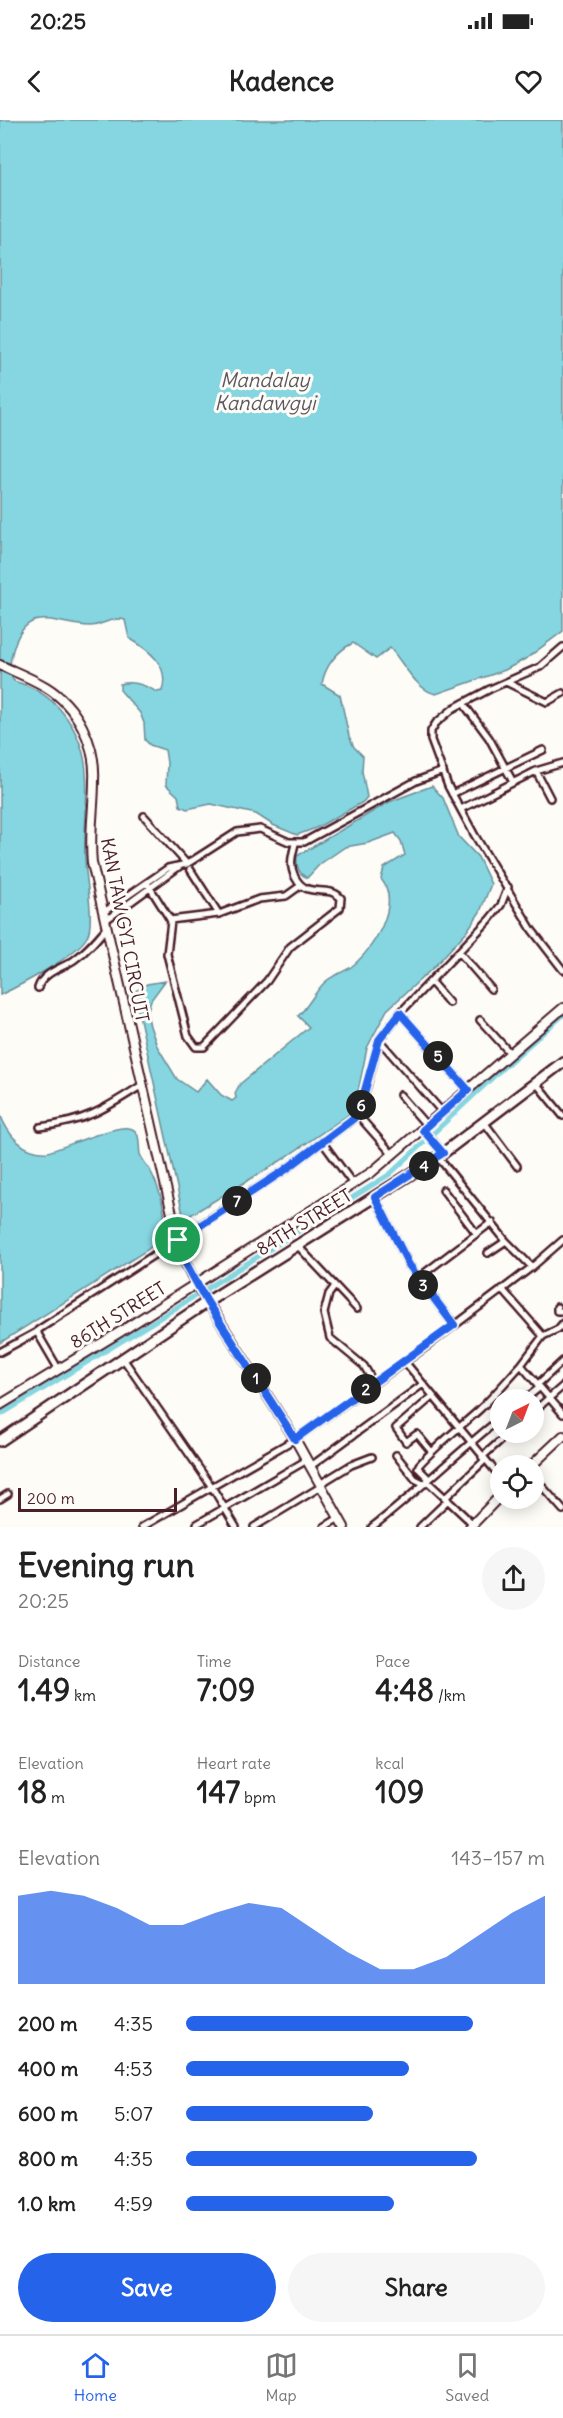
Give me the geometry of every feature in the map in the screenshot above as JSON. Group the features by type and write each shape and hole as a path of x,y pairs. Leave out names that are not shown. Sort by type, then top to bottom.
{"main road":[{"name":"84TH STREET","path":"0,1441 207,1301 441,1155 563,1062"}],"street":[{"path":"563,646 540,667 463,702 431,731 434,752 452,794 532,930 563,970"},
{"name":"KAN TAW GYI CIRCUIT","path":"0,665 47,687 72,712 85,732 94,766 90,843 142,1085 184,1260 207,1301 295,1439 344,1527"},
{"path":"506,682 547,702 563,693"},
{"path":"463,702 489,738 513,782"},
{"path":"452,794 543,750"},
{"path":"461,809 536,771 563,763"},
{"path":"38,988 49,974 74,960 93,944 106,920 147,883 168,868 189,866 231,835 250,829 265,831 295,844 310,840 416,781 443,771"},
{"path":"536,771 550,798"},
{"path":"144,816 189,866 219,914"},
{"path":"147,883 170,920 167,954 188,1036 196,1047 204,1047 267,981 290,947 340,908 341,898 337,894 305,889 300,886 291,864 295,844"},
{"path":"106,920 180,866"},
{"path":"170,920 219,914 259,899 286,896 300,886"},
{"path":"0,1352 37,1332 178,1240 323,1143 354,1118 367,1086 379,1040 400,1013 501,905 507,887"},
{"path":"459,952 491,989"},
{"path":"431,982 449,1003"},
{"name":"86TH STREET","path":"0,1405 197,1284 353,1184 427,1132 443,1113 468,1090 510,1053 523,1048 563,1008"},
{"path":"400,1013 468,1090"},
{"path":"480,1020 510,1053"},
{"path":"379,1040 443,1113"},
{"path":"536,1083 563,1116"},
{"path":"40,1127 71,1123 99,1113 142,1085"},
{"path":"400,1095 441,1155 506,1241 532,1267"},
{"path":"357,1114 393,1155"},
{"path":"484,1122 517,1166"},
{"path":"323,1143 353,1184"},
{"path":"443,1190 476,1233"},
{"path":"375,1197 409,1265 454,1325"},
{"path":"418,1278 492,1222"},
{"path":"142,1527 295,1439 405,1362 532,1267 563,1240"},
{"path":"488,1253 506,1241"},
{"path":"297,1245 357,1309"},
{"path":"335,1286 329,1293 324,1312 330,1338 364,1366 374,1383"},
{"path":"502,1289 543,1336"},
{"path":"557,1307 557,1311 563,1311"},
{"path":"490,1506 471,1525 447,1499 427,1482 418,1468 431,1451 481,1408 521,1365 543,1336 558,1329 563,1323"},
{"path":"37,1332 59,1370"},
{"path":"122,1357 212,1487 236,1527"},
{"path":"535,1389 563,1361"},
{"path":"405,1362 490,1465"},
{"path":"521,1365 563,1414"},
{"path":"197,1524 309,1463 423,1384"},
{"path":"544,1403 563,1386"},
{"path":"431,1451 416,1434 405,1441 396,1428 433,1396"},
{"path":"372,1527 490,1427"},
{"path":"543,1455 563,1436"},
{"path":"420,1527 499,1443"},
{"path":"396,1455 415,1479 427,1482"},
{"path":"254,1527 351,1465 372,1457"},
{"path":"544,1489 563,1510"},
{"path":"0,1499 8,1494"},
{"path":"324,1527 339,1518"}],"water":[{"name":"Mandalay Kandawgyi","path":"0,120 563,120 563,631 527,658 505,670 436,694 416,681 390,648 376,659 353,643 342,650 329,665 322,684 340,695 349,736 354,747 363,756 362,771 367,797 363,802 316,828 297,835 273,825 256,814 211,804 187,809 180,806 178,796 166,785 165,750 150,745 145,740 144,723 140,713 120,690 120,684 135,683 157,692 162,691 164,682 163,673 156,659 129,638 125,620 116,619 90,626 44,620 35,621 26,626 19,635 12,654 10,666 12,678 41,693 58,707 82,748 87,784 85,861 90,922 87,937 81,945 47,970 0,995"},
{"path":"432,786 443,798 459,837 478,857 491,884 480,912 467,931 434,967 387,1010 367,1048 356,1102 348,1115 280,1161 184,1219 134,992 147,984 165,981 151,1000 147,1013 157,1046 177,1079 196,1092 207,1079 221,1095 232,1101 236,1098 235,1093 240,1084 309,1027 298,1016 320,987 330,978 351,967 368,950 387,913 387,889 381,879 384,868 405,855 401,841 395,833 368,843 345,847 320,864 307,878 298,869 297,856 389,802"},
{"path":"0,1114 7,1129 18,1142 39,1152 48,1152 121,1128 136,1131 140,1154 157,1185 165,1222 162,1238 147,1250 0,1343"}],"waterway":[{"path":"0,1415 390,1174 563,1015"}],"route":[{"path":"400,1013 468,1090 423,1130 443,1153 375,1197 409,1265 454,1325 295,1439 196,1284 184,1260 178,1240 285,1170 354,1118 367,1086 375,1049 379,1040 400,1013"}]}
